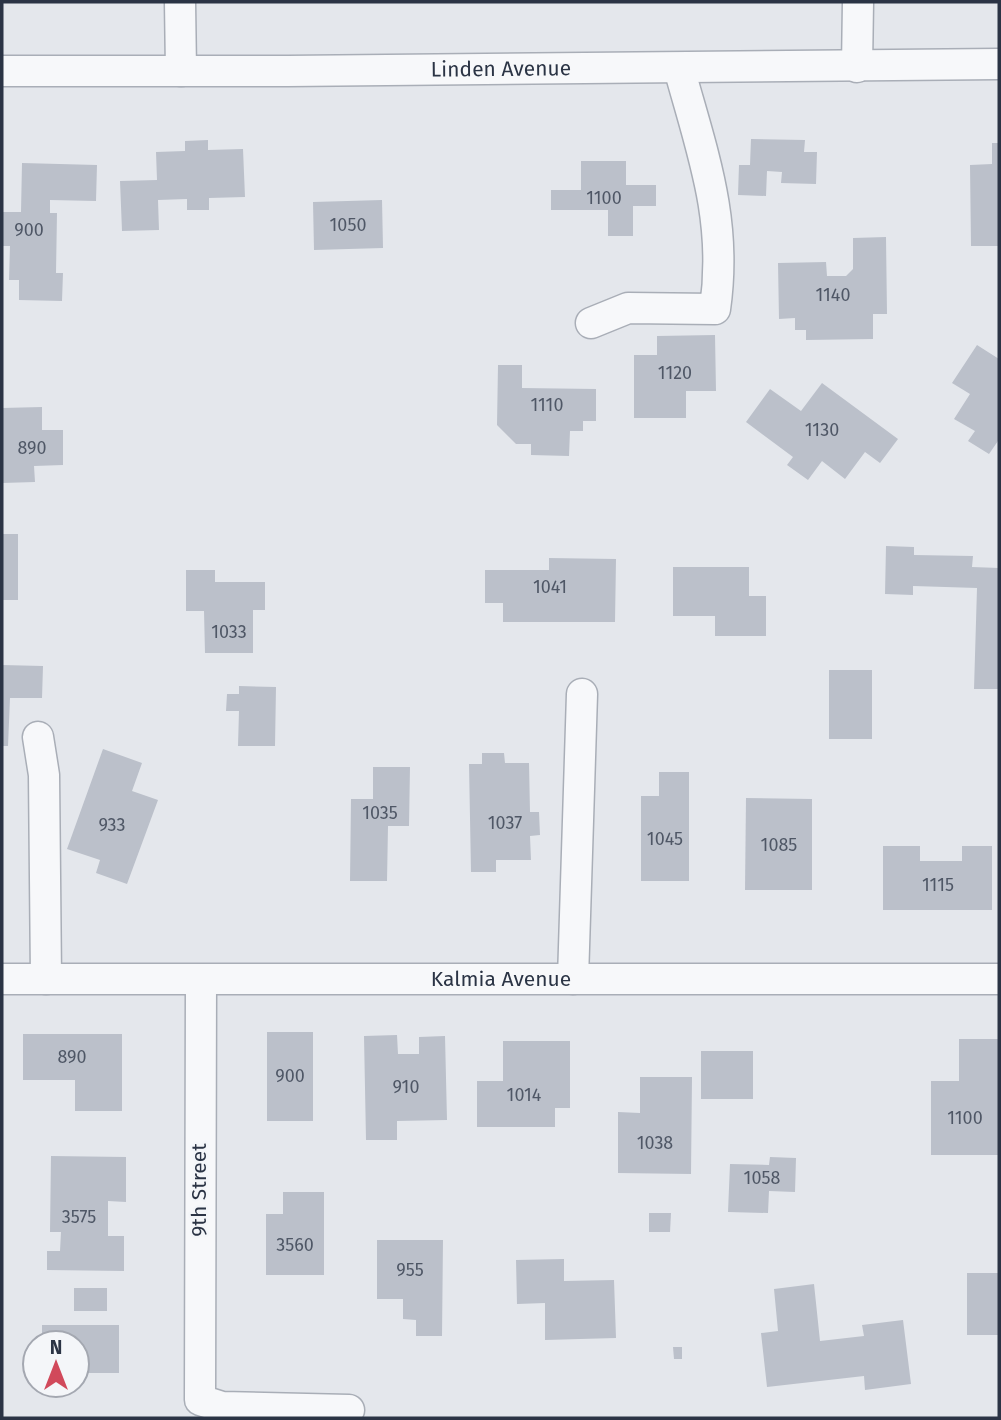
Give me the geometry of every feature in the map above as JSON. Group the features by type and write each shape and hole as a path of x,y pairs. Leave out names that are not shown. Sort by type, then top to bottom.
{"street":[{"path":"180,2 181,71"},
{"path":"858,2 858,66"},
{"name":"Linden Avenue","path":"2,71 999,64"},
{"path":"592,323 628,308 715,309 719,280 719,239 710,179 679,68"},
{"path":"573,979 582,694"},
{"path":"38,737 44,775 46,979"},
{"name":"Kalmia Avenue","path":"2,979 999,979"},
{"name":"9th Street","path":"201,980 200,1400 222,1407 349,1410"}],"building":[{"path":"751,139 805,140 804,152 817,152 816,184 781,183 782,172 767,171 766,196 738,195 739,165 750,165"},
{"path":"208,140 208,150 243,149 245,197 209,198 209,210 187,210 187,199 158,200 159,230 122,231 120,181 157,180 156,152 185,151 185,141"},
{"path":"992,143 999,143 999,246 971,246 970,165 992,164"},
{"path":"581,161 626,161 626,185 656,185 656,206 633,206 633,236 608,236 608,210 551,210 551,190 581,190"},
{"path":"22,163 97,165 96,201 50,200 50,213 57,213 56,273 63,273 62,301 19,300 19,280 9,280 10,246 2,246 2,212 21,212"},
{"path":"382,200 383,248 314,250 313,202"},
{"path":"886,237 887,314 873,314 873,339 806,340 806,330 795,330 795,318 779,319 778,263 826,262 827,276 846,276 853,269 853,238"},
{"path":"715,335 716,391 686,391 686,418 634,418 634,355 657,355 657,336"},
{"path":"977,345 999,359 999,442 989,454 968,441 975,431 954,419 970,394 952,383"},
{"path":"498,365 522,365 522,388 596,389 596,421 583,421 583,431 570,431 569,456 531,455 531,444 516,444 497,425"},
{"path":"822,383 898,439 880,463 865,452 845,479 822,461 808,480 787,465 793,457 746,422 770,389 801,411"},
{"path":"42,407 42,430 63,430 63,465 34,466 35,482 2,483 2,408"},
{"path":"2,534 18,534 18,600 2,600"},
{"path":"886,546 914,547 914,555 973,556 972,567 999,568 999,689 974,689 977,588 913,586 913,595 885,594"},
{"path":"549,558 616,559 615,622 503,622 503,603 485,603 485,570 549,570"},
{"path":"673,567 749,567 749,596 766,596 766,636 715,636 715,616 673,616"},
{"path":"186,570 215,570 215,582 265,582 265,610 253,610 253,653 205,653 204,611 186,611"},
{"path":"2,665 43,666 42,698 10,698 8,746 2,746"},
{"path":"829,670 872,670 872,739 829,739"},
{"path":"239,686 276,687 275,746 238,746 239,711 226,711 227,694 239,694"},
{"path":"103,749 142,763 132,791 158,800 127,884 96,873 100,860 67,849"},
{"path":"482,753 504,753 505,763 529,763 530,812 539,812 540,835 530,836 531,860 496,860 496,872 471,872 469,764 482,764"},
{"path":"373,767 410,767 409,826 388,826 387,881 350,881 351,799 373,799"},
{"path":"659,772 689,772 689,881 641,881 641,796 659,796"},
{"path":"746,798 812,799 812,890 745,890"},
{"path":"883,846 920,846 920,861 962,861 962,846 992,846 992,910 883,910"},
{"path":"267,1032 313,1032 313,1121 267,1121"},
{"path":"23,1034 122,1034 122,1111 75,1111 75,1080 23,1080"},
{"path":"397,1035 398,1054 419,1054 419,1037 445,1036 447,1120 397,1121 397,1140 366,1140 364,1036"},
{"path":"959,1039 999,1039 999,1155 931,1155 931,1081 959,1081"},
{"path":"503,1041 570,1041 570,1108 555,1108 555,1127 477,1127 477,1081 503,1081"},
{"path":"701,1051 753,1051 753,1099 701,1099"},
{"path":"640,1077 692,1077 691,1174 618,1173 618,1112 640,1113"},
{"path":"51,1156 126,1157 126,1202 108,1201 108,1236 124,1236 124,1271 47,1270 47,1251 60,1251 61,1232 50,1232"},
{"path":"770,1157 796,1158 795,1192 769,1191 768,1213 728,1212 730,1164 769,1165"},
{"path":"283,1192 324,1192 324,1275 266,1275 266,1214 283,1214"},
{"path":"649,1213 671,1213 670,1232 649,1232"},
{"path":"377,1240 443,1240 442,1336 416,1336 416,1320 403,1319 403,1299 377,1299"},
{"path":"564,1259 564,1281 614,1280 616,1338 545,1340 545,1303 517,1304 516,1260"},
{"path":"967,1273 999,1273 999,1335 967,1335"},
{"path":"814,1284 820,1341 864,1336 862,1325 903,1320 911,1384 865,1390 864,1376 767,1387 761,1333 778,1331 774,1289"},
{"path":"74,1288 107,1288 107,1311 74,1311"},
{"path":"42,1325 119,1325 119,1373 91,1373 91,1329 42,1329"},
{"path":"673,1347 682,1347 682,1359 674,1359"}]}
